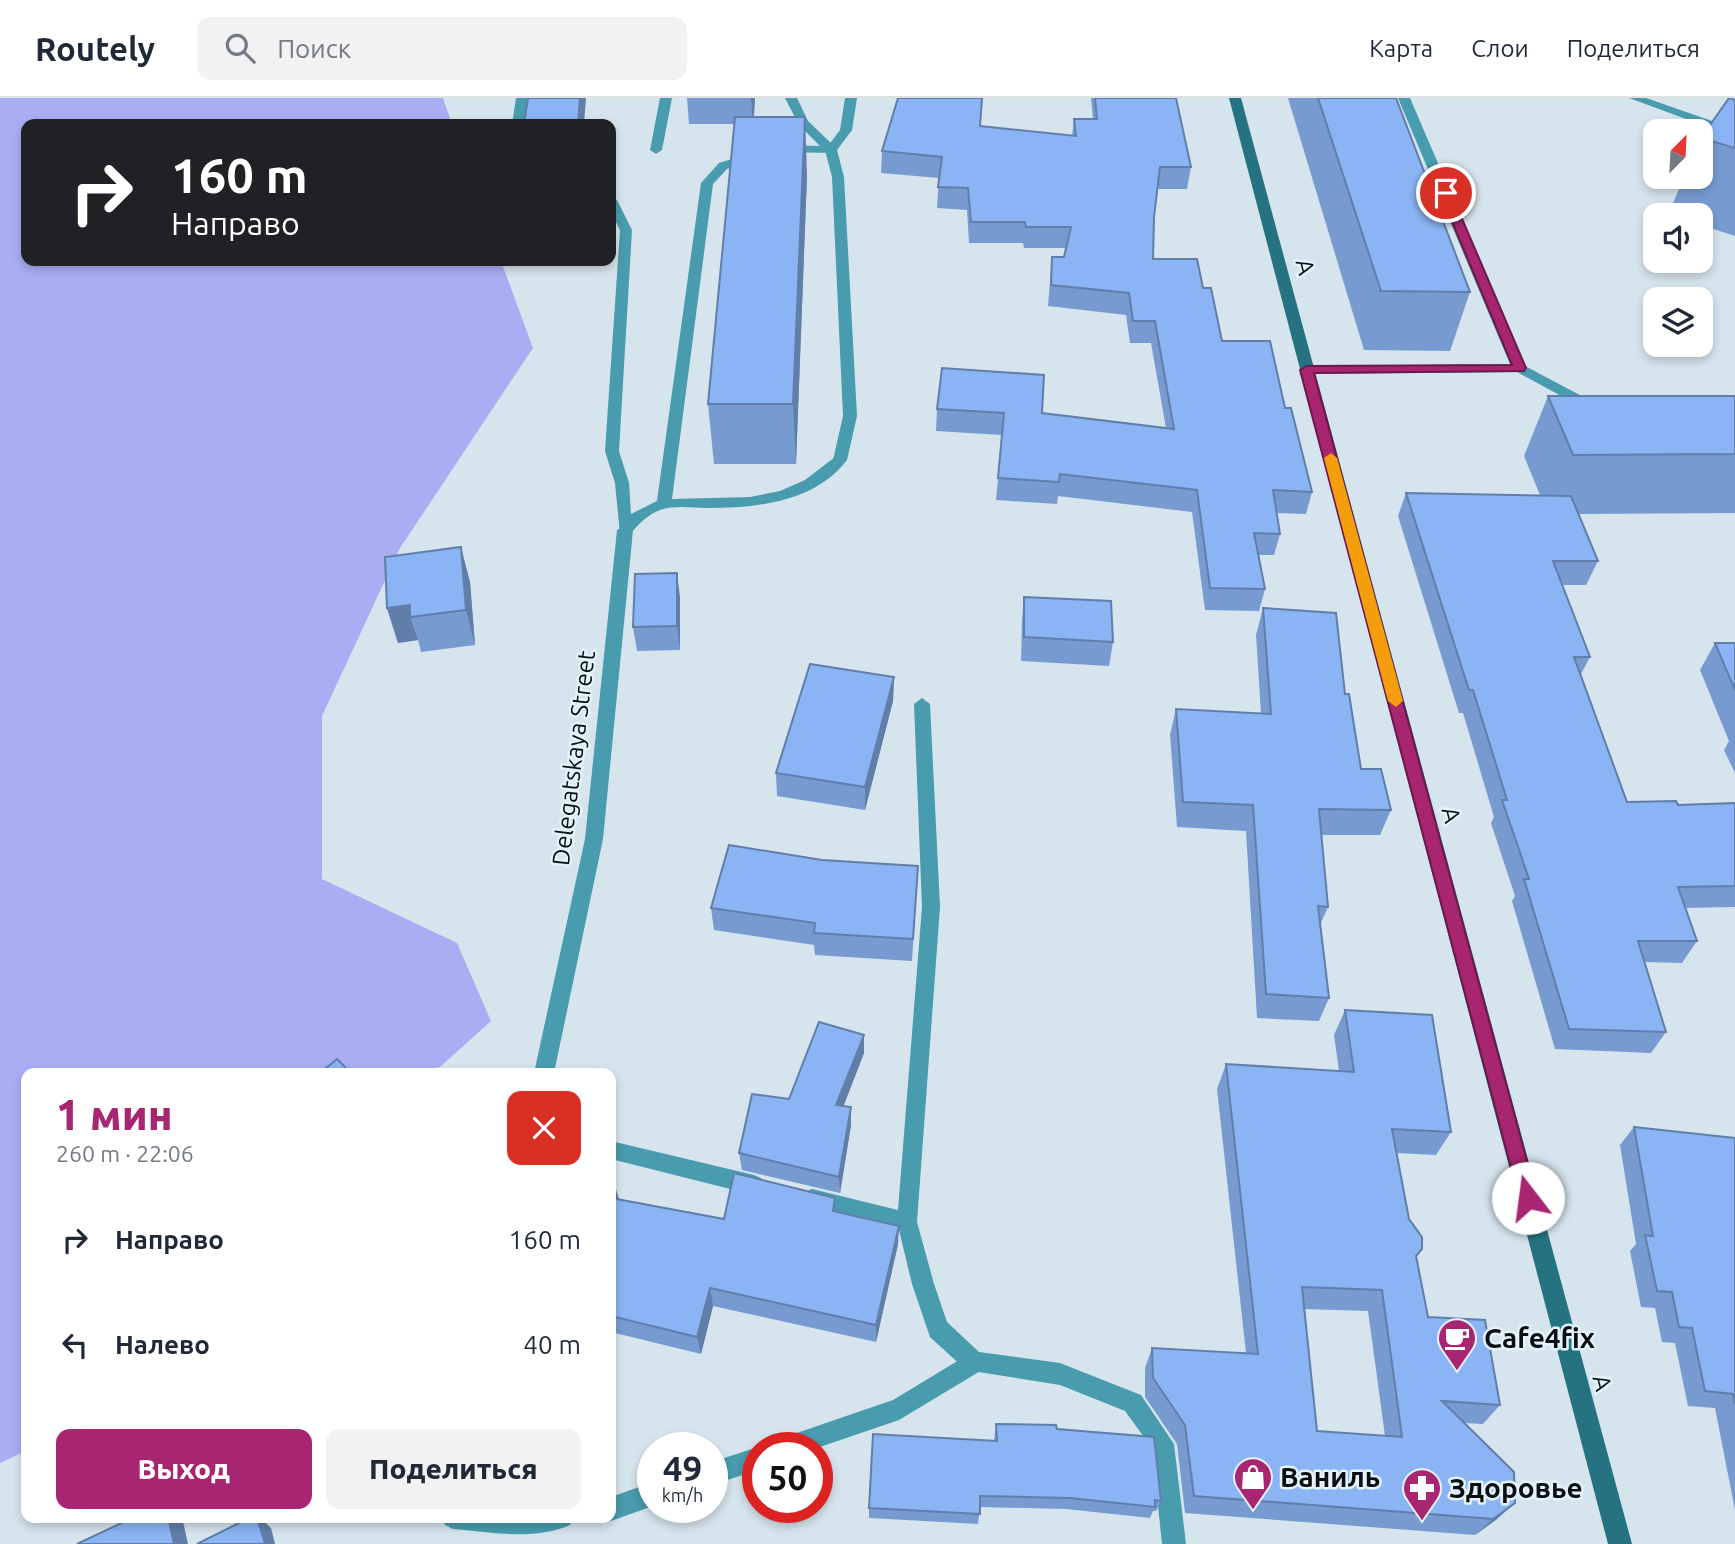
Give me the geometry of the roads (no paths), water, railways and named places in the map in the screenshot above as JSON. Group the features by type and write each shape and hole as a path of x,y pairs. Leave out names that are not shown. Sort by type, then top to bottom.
{"main road":[{"name":"A","path":"1235,98 1620,1544"}],"street":[{"path":"519,119 522,98"},
{"path":"656,150 666,98"},
{"path":"625,530 636,516 646,509 664,504 738,503 774,498 801,489 840,460 850,416 838,177 831,150 803,123 791,98"},
{"path":"831,150 846,130 851,98"},
{"path":"1404,98 1519,368"},
{"path":"1635,98 1735,133"},
{"path":"664,504 707,183 723,166 768,151 831,150"},
{"name":"Delegatskaya Street","path":"544,1068 594,839 625,530 622,483 612,451 626,230 616,210"},
{"path":"1307,370 1519,368 1601,412"},
{"path":"922,704 931,907 907,1222 938,1329 974,1362 1060,1374 1133,1403 1163,1444 1174,1544"},
{"path":"616,1151 907,1222"},
{"path":"832,1432 899,1409 974,1362"},
{"path":"616,1507 637,1500"}],"place":[{"name":"Cafe4fix","path":"1457,1372"},
{"name":"Ваниль","path":"1253,1511"},
{"name":"Здоровье","path":"1422,1522"}]}
